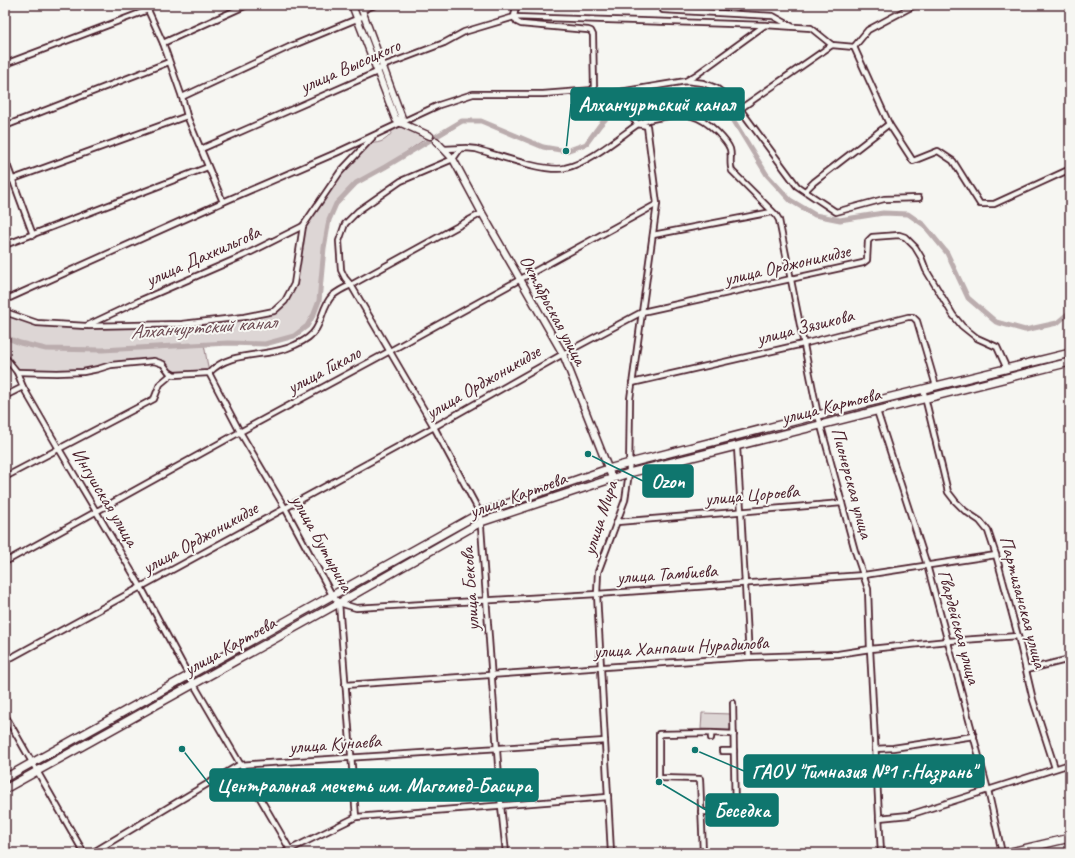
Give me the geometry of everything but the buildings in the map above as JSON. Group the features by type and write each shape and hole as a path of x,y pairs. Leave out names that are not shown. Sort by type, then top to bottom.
{"main road":[{"name":"улица Картоева","path":"5,778 189,676 332,594 480,513 608,469 630,463 1070,353"},
{"name":"улица Картоева","path":"5,789 481,522 629,473 1070,362"},
{"path":"1006,853 1070,838"}],"street":[{"path":"163,43 247,5"},
{"path":"352,5 396,120 430,136"},
{"path":"182,97 289,46 357,19 362,10 375,5"},
{"path":"516,5 514,16 517,22 522,24 591,31 593,35 594,90"},
{"path":"663,5 663,10 773,16 792,27"},
{"path":"854,47 868,30 915,5"},
{"path":"5,64 148,7 163,43 187,116 223,202"},
{"path":"362,10 402,118 400,121"},
{"name":"улица Высоцкого","path":"201,149 377,72 383,66 444,43 464,32 514,16 811,28 832,45"},
{"path":"686,81 765,25"},
{"path":"740,109 832,45 854,47"},
{"path":"854,47 889,124 913,161 938,151 953,161 980,204 994,204 1066,171 1070,174"},
{"path":"5,126 169,62"},
{"path":"5,300 374,135 400,121 438,105 473,94 543,94 594,90 598,93 608,94 686,81 703,83 716,88 732,100 797,186 836,212 884,199 919,198"},
{"name":"улица Мира","path":"608,94 638,124 647,126 657,204 630,399 630,463 625,500 598,572 597,594 600,666 611,853"},
{"name":"Пионерская улица","path":"638,124 644,121 675,114 690,115 699,118 708,124 730,149 732,171 778,220 818,415 842,503 868,589 881,853"},
{"path":"5,182 187,116"},
{"path":"444,149 476,149 543,168 564,169 585,161 638,124"},
{"path":"805,191 814,182 889,124"},
{"path":"86,326 182,324 244,317 274,311 285,301 294,284 304,226 340,172 374,135"},
{"name":"Октябрьская улица","path":"436,141 453,159 482,213 563,354 612,478"},
{"path":"453,159 460,149"},
{"path":"5,159 33,235"},
{"name":"улица Бекова","path":"453,159 401,181 358,211 345,224 339,241 340,255 342,270 345,278 351,285 434,427 480,513 501,806 506,853"},
{"path":"5,245 208,167"},
{"name":"улица Гикало","path":"5,562 657,204"},
{"path":"653,235 772,212"},
{"path":"5,477 154,399 160,384 172,374 209,374 215,367 228,360 276,352 294,346 310,336 317,328 325,305 331,296 482,213"},
{"name":"улица Дахкильгова","path":"5,312 37,322 86,326 304,226"},
{"name":"улица Орджоникидзе","path":"5,661 642,312 863,263 868,256 869,238 872,237 902,236 915,247 926,270 953,315 969,332 997,347 1007,369"},
{"name":"улица Зязикова","path":"632,383 803,344 908,317 917,320 936,386"},
{"name":"Ингушская улица","path":"5,356 17,372 23,387 141,587 239,765 291,851"},
{"path":"17,372 83,372 111,365 154,362 163,364 172,374"},
{"name":"улица Бутырина","path":"209,374 240,432 285,508 332,594 339,603 356,818"},
{"path":"5,396 23,387"},
{"name":"Партизанская улица","path":"924,389 948,492 965,511 980,521 988,531 1018,636 1033,700 1054,768"},
{"name":"Гвардейская улица","path":"877,411 927,565 974,736 1002,853"},
{"path":"736,446 749,657"},
{"name":"улица Цороева","path":"617,522 842,503"},
{"name":"улица Тамбиева","path":"339,603 356,608 744,584 864,575 996,555"},
{"name":"улица Ханпаши Нурадилова","path":"345,684 491,675 600,666 749,657 838,654 870,649 948,641 1018,636"},
{"path":"1026,670 1070,659"},
{"path":"701,812 735,812 734,702"},
{"path":"5,715 84,853"},
{"path":"704,853 700,779 659,778 659,734 711,736 734,734"},
{"path":"875,749 893,748 974,736"},
{"name":"улица Кунаева","path":"92,853 239,765 604,741"},
{"path":"722,751 734,751"},
{"path":"879,818 908,815 1070,764"},
{"path":"283,853 291,851 356,818 608,797"}],"shaded area":[{"path":"404,127 428,137 385,167 356,183 336,204 329,220 324,248 319,301 307,326 294,336 265,344 204,344 209,373 174,375 159,362 111,365 83,372 17,372 5,357 5,312 37,323 86,326 182,324 274,311 285,301 294,284 303,226 340,172 370,143 377,143 384,140 390,136 393,129"},
{"path":"702,713 731,714 730,730 701,729"}],"waterway":[{"name":"Алханчуртский канал","path":"5,337 20,343 46,349 102,350 228,343 265,344 294,336 307,326 319,301 324,248 329,220 336,204 356,183 462,121 481,121 543,147 566,151 586,144 600,125 622,101 682,94 706,95 726,108 767,175 790,200 815,215 840,220 883,213 908,214 924,225 947,253 968,298 996,322 1025,330 1057,323 1070,312"}],"place":[{"name":"Алханчуртский канал","path":"566,151"},
{"name":"Ozon","path":"588,454"},
{"name":"Центральная мечеть им. Магомед-Басира","path":"182,749"},
{"name":"ГАОУ \"Гимназия №1 г.Назрань\"","path":"695,750"},
{"name":"Беседка","path":"659,782"}]}
